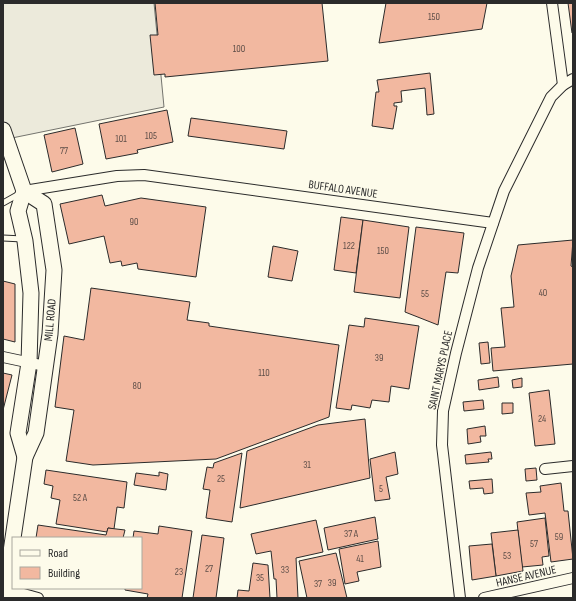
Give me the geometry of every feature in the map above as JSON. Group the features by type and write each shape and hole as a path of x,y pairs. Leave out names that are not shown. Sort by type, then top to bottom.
{"main road":[{"path":"3,130 10,156 24,191"},
{"name":"MILL ROAD","path":"4,595 8,536 25,457 36,433 50,334 54,270 44,204 24,191 18,211 24,239 31,293 28,363 18,433 25,457"}],"street":[{"path":"552,3 563,85"},
{"path":"494,223 504,191 551,97 563,85 573,79"},
{"name":"BUFFALO AVENUE","path":"24,191 117,176 144,175 494,223"},
{"name":"SAINT MARYS PLACE","path":"460,598 442,445 443,411 476,276 494,223"},
{"path":"3,356 45,366"},
{"path":"545,469 573,466"},
{"name":"HANSE AVENUE","path":"484,598 573,578"},
{"path":"4,595 20,593 38,598"}],"lane":[{"path":"3,203 24,191"},
{"path":"3,238 24,239"}],"shaded area":[{"path":"3,3 154,3 164,107 7,139 3,134"}],"building":[{"path":"155,3 322,3 328,61 165,77 165,74 154,75 150,35 158,35"},
{"path":"386,3 487,3 482,29 379,43"},
{"path":"568,3 573,3 573,33 572,33"},
{"path":"430,73 434,114 427,115 425,88 401,91 402,102 394,103 394,106 397,106 393,129 372,126 376,92 379,92 377,80"},
{"path":"167,110 173,142 137,150 138,153 106,159 99,124"},
{"path":"191,118 287,131 284,149 188,136"},
{"path":"75,128 83,164 52,172 44,135"},
{"path":"102,195 105,206 141,198 206,207 196,277 138,269 137,263 122,266 121,261 110,263 104,236 69,244 60,204"},
{"path":"341,217 363,220 356,273 334,270"},
{"path":"363,220 409,227 400,298 354,292"},
{"path":"416,227 464,233 458,273 446,272 438,325 405,312"},
{"path":"573,240 571,266 573,267 573,364 493,371 491,348 505,347 501,308 514,307 511,276 518,245"},
{"path":"273,246 298,251 292,281 268,277"},
{"path":"3,281 15,284 15,342 3,339"},
{"path":"91,288 190,302 187,320 209,323 209,326 339,345 329,417 216,459 93,465 66,461 74,410 55,407 64,336 84,340"},
{"path":"365,318 419,326 409,389 391,386 389,402 372,400 370,408 352,405 351,410 336,408 349,325 364,327"},
{"path":"488,342 490,363 481,364 479,343"},
{"path":"3,373 12,375 3,410"},
{"path":"498,377 499,387 479,390 478,380"},
{"path":"522,378 522,387 513,388 512,380"},
{"path":"549,390 555,444 535,446 529,393"},
{"path":"483,400 484,409 464,411 463,402"},
{"path":"502,403 513,403 513,413 502,414"},
{"path":"365,419 370,478 240,508 247,451 318,425"},
{"path":"485,426 486,436 480,436 481,442 468,444 467,429"},
{"path":"395,452 398,474 386,477 390,499 375,501 370,459"},
{"path":"491,452 492,459 488,459 489,462 466,464 465,455"},
{"path":"242,453 232,522 206,518 210,490 203,489 207,467 213,468 214,463"},
{"path":"536,468 537,480 526,481 525,469"},
{"path":"46,470 127,482 124,508 117,507 114,529 108,528 107,532 56,524 60,500 51,498 53,486 44,484"},
{"path":"159,472 168,474 166,490 134,485 136,473 159,476"},
{"path":"492,479 493,493 484,494 483,488 470,489 469,481"},
{"path":"561,483 564,511 568,511 573,559 551,562 545,513 529,515 526,493 541,492 540,486"},
{"path":"375,517 378,539 328,550 324,528"},
{"path":"545,518 549,556 542,557 543,565 522,567 517,522"},
{"path":"316,520 323,552 296,558 298,598 277,598 276,579 274,579 271,551 256,554 251,534"},
{"path":"38,525 106,535 108,528 125,530 123,537 36,537"},
{"path":"159,526 192,531 182,598 147,598 148,594 125,590 142,589 142,537 133,537 134,531 158,534"},
{"path":"518,530 523,571 496,576 491,533"},
{"path":"202,535 224,538 216,598 193,598"},
{"path":"378,541 381,567 357,572 359,581 345,584 339,549"},
{"path":"492,544 496,576 472,580 469,546"},
{"path":"336,553 347,598 307,598 299,561"},
{"path":"253,563 268,565 270,598 237,598 238,590 249,591"}]}
